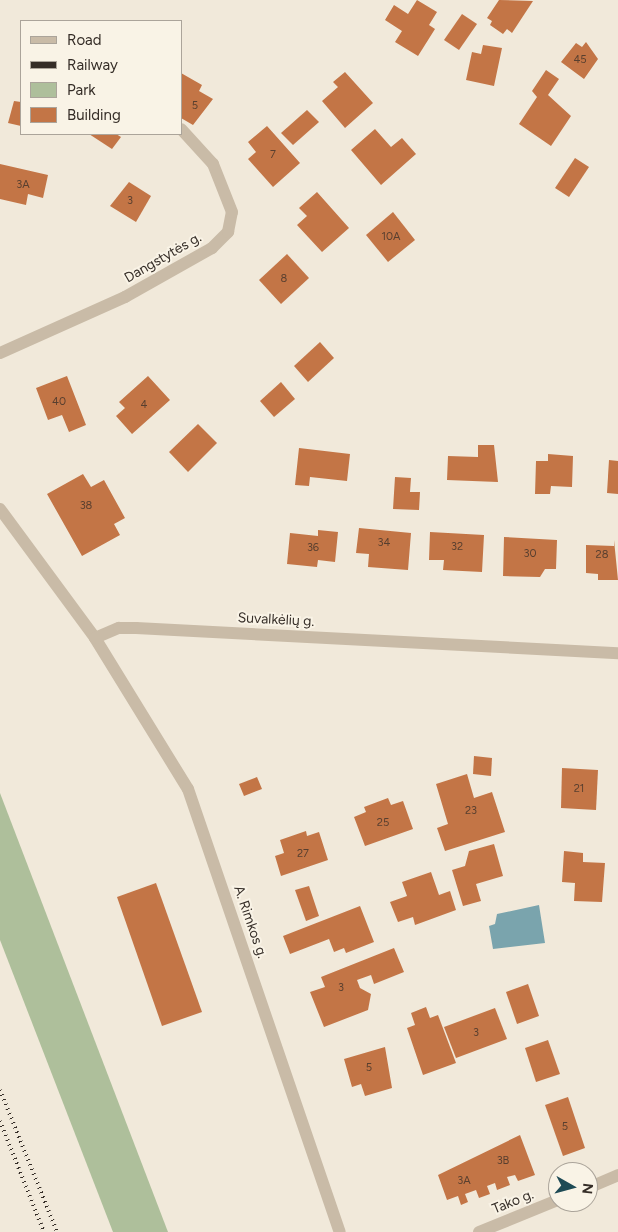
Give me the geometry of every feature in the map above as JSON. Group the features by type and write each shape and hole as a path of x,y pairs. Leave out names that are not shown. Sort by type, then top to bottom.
{"street":[{"name":"Dangstytės g.","path":"0,353 125,296 212,248 228,232 232,212 213,164 182,130"},
{"path":"0,509 95,638"},
{"name":"Suvalkėlių g.","path":"95,638 119,628 136,628 618,653"},
{"name":"A. Rimkos g.","path":"95,638 188,789 340,1232"},
{"path":"598,1184 618,1175"},
{"name":"Tako g.","path":"479,1232 548,1204"}],"green space":[{"path":"0,793 168,1232 113,1232 0,940"}],"water":[{"path":"539,905 545,943 493,949 489,926 495,924 497,914"}],"building":[{"path":"417,0 437,12 429,25 435,29 418,56 395,42 402,31 385,20 394,5 408,14"},
{"path":"499,0 533,1 512,33 507,29 503,34 490,25 492,21 487,18"},
{"path":"462,14 477,24 459,50 444,40"},
{"path":"586,42 598,59 584,79 561,62 576,43 582,47"},
{"path":"483,45 502,48 494,86 466,80 472,52 481,54"},
{"path":"546,70 559,79 548,95 571,116 551,146 519,124 537,97 532,91"},
{"path":"345,72 373,103 345,128 322,101 338,87 333,82"},
{"path":"182,74 202,85 199,91 213,99 193,125 182,119"},
{"path":"14,101 20,102 20,126 8,123"},
{"path":"307,110 319,122 293,145 281,133"},
{"path":"267,126 300,163 273,187 248,159 256,152 248,142"},
{"path":"375,129 391,147 402,138 416,154 381,185 351,150"},
{"path":"91,135 118,135 121,137 112,149"},
{"path":"575,158 589,167 569,197 555,188"},
{"path":"0,164 48,175 43,198 28,194 26,205 0,199"},
{"path":"129,182 151,196 136,222 110,206"},
{"path":"317,192 349,228 322,252 297,225 307,216 299,208"},
{"path":"393,212 415,240 388,262 366,235"},
{"path":"287,254 309,278 281,304 259,280"},
{"path":"320,342 334,358 308,382 294,366"},
{"path":"67,376 86,425 69,432 62,415 48,420 36,388"},
{"path":"148,376 170,400 132,434 116,416 125,408 119,402"},
{"path":"281,382 295,399 274,417 260,401"},
{"path":"198,424 217,443 188,472 169,452"},
{"path":"478,445 494,445 498,482 447,480 448,456 478,457"},
{"path":"299,448 350,454 347,481 310,477 309,486 295,485"},
{"path":"548,454 573,456 572,487 551,486 550,494 535,494 536,461 548,461"},
{"path":"609,460 618,461 618,494 607,493"},
{"path":"83,474 91,487 104,480 125,518 114,524 120,535 82,556 47,494"},
{"path":"395,477 411,478 410,492 420,492 419,510 393,509"},
{"path":"359,528 411,533 408,570 368,567 369,554 356,553"},
{"path":"318,530 338,532 335,562 318,560 317,567 287,564 290,533 318,536"},
{"path":"430,532 484,535 482,572 443,570 444,560 429,560"},
{"path":"504,537 557,540 556,569 545,569 540,577 503,576"},
{"path":"614,540 618,580 598,580 598,574 586,573 586,545 614,546"},
{"path":"474,756 492,758 491,776 473,774"},
{"path":"562,768 598,770 596,810 561,808"},
{"path":"467,774 474,798 492,792 505,832 445,851 437,828 448,824 436,784"},
{"path":"257,777 262,789 244,796 239,784"},
{"path":"388,798 391,805 403,801 413,829 365,846 354,817 366,812 364,807"},
{"path":"306,831 307,836 319,832 328,860 281,876 275,856 284,853 280,840"},
{"path":"494,844 503,876 476,884 481,901 463,906 452,870 465,866 469,851"},
{"path":"564,851 583,853 583,862 605,863 602,902 574,901 575,883 562,882"},
{"path":"431,872 439,895 450,891 456,910 415,925 413,917 398,922 390,902 407,896 402,882"},
{"path":"156,883 202,1012 162,1026 117,897"},
{"path":"309,886 319,916 306,921 295,890"},
{"path":"360,906 374,942 346,953 344,948 334,952 329,939 290,954 283,936"},
{"path":"394,948 404,972 374,984 371,975 357,980 360,988 371,994 368,1010 324,1027 310,992 325,987 321,977"},
{"path":"528,984 539,1016 517,1024 506,992"},
{"path":"426,1007 430,1018 438,1015 456,1063 423,1075 407,1028 415,1025 411,1013"},
{"path":"495,1008 507,1039 456,1058 444,1027"},
{"path":"548,1040 560,1074 536,1082 525,1048"},
{"path":"385,1047 392,1088 365,1096 361,1084 352,1087 344,1059"},
{"path":"568,1097 585,1148 563,1156 545,1105"},
{"path":"520,1135 535,1175 518,1181 515,1175 507,1177 510,1185 497,1190 495,1183 487,1186 490,1194 479,1198 476,1190 465,1194 468,1202 461,1205 458,1196 447,1200 438,1175"}],"railway":[{"path":"0,1090 57,1232"},
{"path":"0,1121 44,1232"}]}
